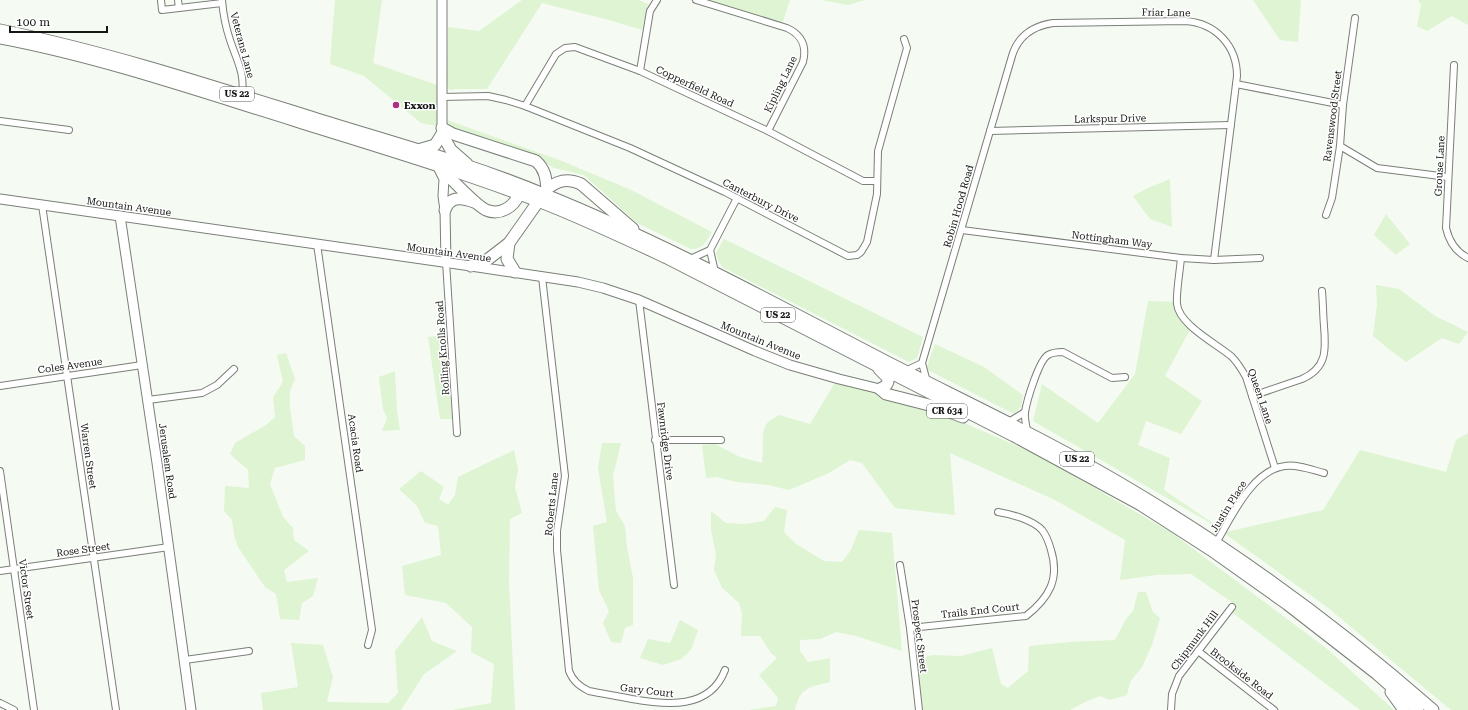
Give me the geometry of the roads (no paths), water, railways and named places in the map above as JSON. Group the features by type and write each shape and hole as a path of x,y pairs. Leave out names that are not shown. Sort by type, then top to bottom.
{"highway":[{"name":"US 22","path":"0,30 95,51 242,95 471,167 544,195 641,236 1027,433 1133,490 1216,544 1280,589 1391,673 1433,710"},
{"name":"US 22","path":"0,38 65,52 155,77 438,166 519,194 544,195 617,235 667,258 1014,436 1141,505 1212,550 1287,604 1377,674 1418,710"},
{"path":"418,150 435,145 442,132"},
{"path":"442,132 451,150 471,167"},
{"path":"442,132 453,134 536,161 541,165 544,172 544,195"},
{"path":"438,166 477,203 490,211 503,210 515,202 519,194 518,188 513,183"},
{"path":"471,266 496,255 509,243 554,183 565,180 574,181 581,184 641,236"},
{"path":"445,210 448,203 457,198 462,198 477,203"},
{"path":"509,243 507,259 515,272"},
{"path":"874,365 888,378 886,385 880,389"},
{"name":"CR 634","path":"880,389 886,394 937,407 1014,436"},
{"path":"1377,674 1404,710"}],"street":[{"path":"161,0 162,10 222,2"},
{"path":"178,0 179,8"},
{"path":"442,0 442,132"},
{"path":"640,71 650,11 657,0"},
{"name":"Kipling Lane","path":"696,0 787,28 793,31 802,40 805,50 803,62 768,131"},
{"name":"Veterans Lane","path":"222,2 230,40 241,69 244,83 242,95"},
{"name":"Ravenswood Street","path":"1326,215 1332,198 1340,146 1343,105 1355,18"},
{"name":"Friar Lane","path":"1012,56 1020,39 1031,30 1044,24 1053,23 1191,22 1202,24 1212,29 1228,44 1236,65 1236,84 1214,260"},
{"name":"Canterbury Drive","path":"442,97 488,96 525,106 630,148 737,198 848,256 852,256 861,252 867,242 875,208 878,151 906,48 904,39"},
{"name":"Copperfield Road","path":"525,106 553,58 565,48 580,48 640,71 768,131 863,181 877,181"},
{"name":"Robin Hood Road","path":"922,363 1012,56"},
{"name":"Grouse Lane","path":"1454,65 1446,218 1447,232 1454,247 1460,254 1468,258"},
{"path":"1236,84 1343,105"},
{"path":"0,121 69,130"},
{"name":"Larkspur Drive","path":"990,131 1231,125"},
{"path":"1340,146 1377,168 1448,177"},
{"path":"438,166 444,179 443,196 445,210 446,262"},
{"path":"688,260 710,250 737,198"},
{"name":"Mountain Avenue","path":"0,199 578,282 603,288 639,300 790,365 880,389"},
{"name":"Warren Street","path":"42,205 116,710"},
{"name":"Jerusalem Road","path":"120,216 148,400 191,710"},
{"name":"Nottingham Way","path":"962,230 1181,258 1214,260 1260,258"},
{"name":"Acacia Road","path":"317,244 372,630 368,645"},
{"path":"710,250 715,273"},
{"name":"Queen Lane","path":"1181,258 1177,304 1178,310 1188,323 1240,366 1246,377 1275,468"},
{"name":"Rolling Knolls Road","path":"446,262 457,433"},
{"name":"Roberts Lane","path":"542,277 565,476 557,531 557,550 569,670 572,678 578,684"},
{"path":"1252,396 1302,379 1314,372 1319,366 1325,353 1322,291"},
{"name":"Fawnridge Drive","path":"639,300 674,585"},
{"path":"1027,433 1025,412 1039,366 1047,355 1063,352 1070,354 1112,378 1125,377"},
{"path":"905,371 922,363 927,382"},
{"name":"Coles Avenue","path":"0,386 142,365"},
{"path":"148,400 202,393 217,385 234,369"},
{"path":"1007,423 1025,412"},
{"path":"655,440 721,440"},
{"name":"Justin Place","path":"1216,544 1252,484 1264,475 1275,468 1286,466 1299,466 1324,473"},
{"name":"Victor Street","path":"0,471 34,710"},
{"name":"Trails End Court","path":"910,628 1026,616 1035,609 1044,598 1051,588 1055,572 1053,555 1048,540 1041,530 1029,522 1012,514 998,512"},
{"name":"Rose Street","path":"0,571 169,547"},
{"name":"Prospect Street","path":"900,565 910,628 919,710"},
{"name":"Chipmunk Hill","path":"1171,710 1172,694 1182,671 1232,607"},
{"name":"Brookside Road","path":"1198,651 1274,710"},
{"path":"185,660 249,652"},
{"name":"Gary Court","path":"578,684 582,688 597,693 658,703 680,704 700,698 712,690 722,678 726,670"},
{"path":"0,703 14,710"}],"place":[{"name":"Exxon","path":"396,105"}]}
